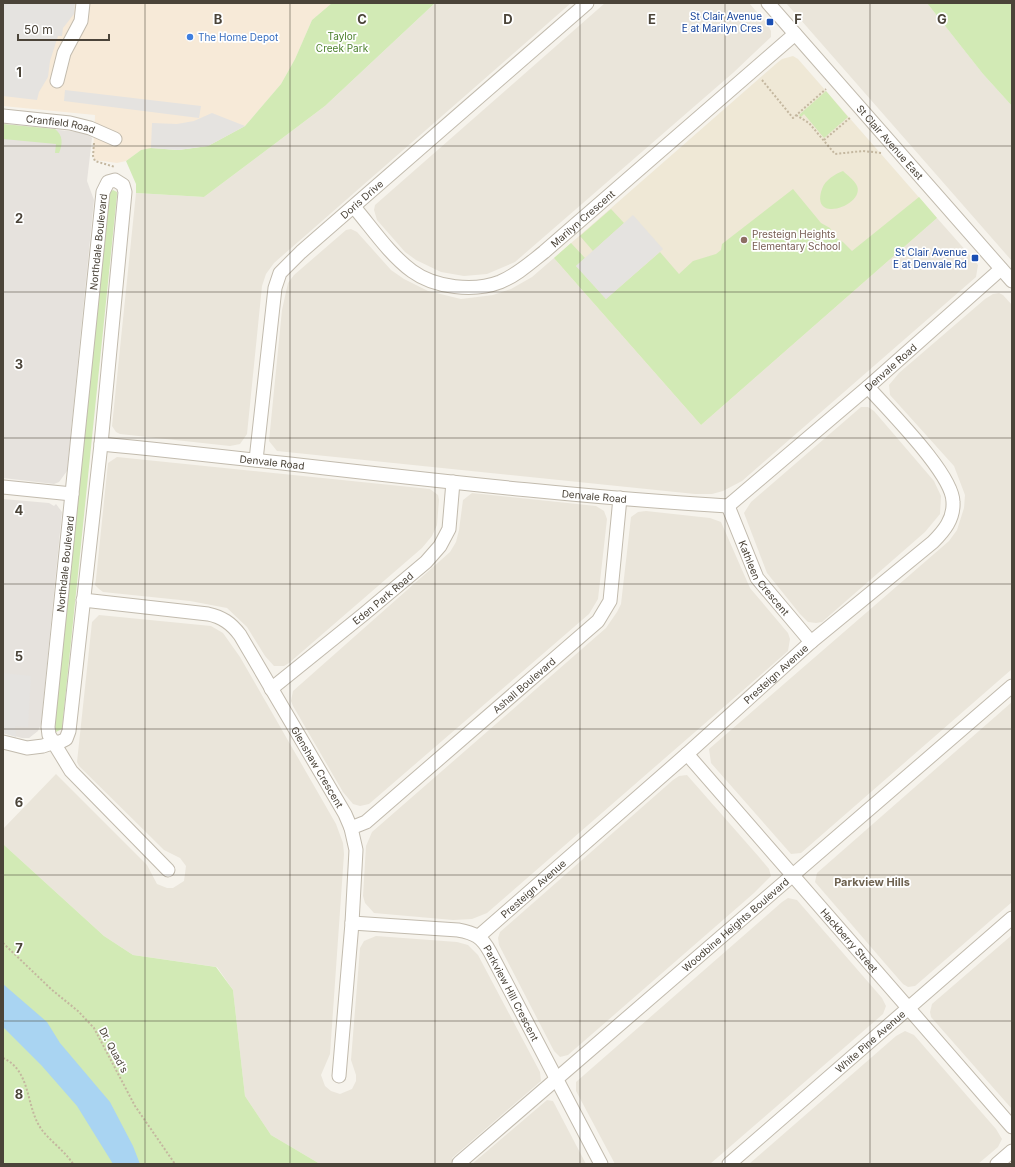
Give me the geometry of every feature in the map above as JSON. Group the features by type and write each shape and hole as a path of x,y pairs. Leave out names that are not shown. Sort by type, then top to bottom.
{"street":[{"path":"57,81 64,53 81,21 83,3"},
{"name":"Doris Drive","path":"256,460 276,280 280,273 301,252 587,3"},
{"name":"St Clair Avenue East","path":"768,3 1012,281"},
{"name":"Marilyn Crescent","path":"354,207 397,257 413,271 433,282 458,286 485,286 500,282 515,274 544,252 795,34"},
{"name":"Cranfield Road","path":"3,116 70,123 96,130 115,139"},
{"name":"Northdale Boulevard","path":"54,742 60,742 66,739 69,731 101,444 125,192 123,185 114,180 108,182 103,192 48,727 49,735 71,772 168,870"},
{"name":"Denvale Road","path":"101,444 453,482 620,498 728,506 868,388 1001,269"},
{"name":"Presteign Avenue","path":"479,936 687,754 811,642 933,542 944,530 950,519 954,502 950,487 940,469 868,388"},
{"name":"Eden Park Road","path":"271,688 426,562 440,546 448,529 453,482"},
{"path":"3,487 72,494"},
{"name":"Ashall Boulevard","path":"351,828 366,822 598,621 610,601 620,498"},
{"name":"Kathleen Crescent","path":"728,506 757,578 811,642"},
{"name":"Glenshaw Crescent","path":"83,600 208,614 225,620 240,635 345,814 351,828 356,850 352,923 339,1076"},
{"name":"Woodbine Heights Boulevard","path":"459,1163 1012,686"},
{"path":"3,742 27,748 43,746 54,742"},
{"name":"Hackberry Street","path":"687,754 1012,1127"},
{"name":"White Pine Avenue","path":"729,1164 1012,918"},
{"name":"Parkview Hill Crescent","path":"352,923 458,930 470,932 479,936 490,952 601,1164"},
{"path":"997,1164 1012,1151"}],"path":[{"path":"760,77 793,118 826,89"},
{"path":"796,115 809,123 835,154 863,151 882,153"},
{"path":"824,140 851,117"},
{"path":"96,130 93,159 95,161 122,169"},
{"name":"Dr. Quad's","path":"3,943 52,990 78,1011 94,1028 135,1106 176,1164"},
{"path":"3,1058 10,1062 27,1086 31,1109 42,1130 67,1154 73,1164"}],"shaded area":[{"path":"3,3 332,3 312,20 295,59 281,84 245,126 208,146 141,150 126,161 117,163 95,160 93,156 95,115 3,106"},
{"path":"3,3 75,3 74,14 63,28 62,36 58,36 50,61 48,77 39,92 37,100 3,96"},
{"path":"435,3 571,3 274,263 266,274 262,286 247,434 240,444 230,446 120,434 116,432 112,426 136,193 204,197 325,106"},
{"path":"605,3 749,3 768,25 771,31 771,37 734,72 515,262 487,274 464,276 441,272 416,260 405,252 377,220 374,210 375,205"},
{"path":"786,3 927,3 983,74 1012,106 1012,261"},
{"name":"Presteign Heights Elementary School","path":"793,56 798,59 937,218 701,425 554,258 777,63 782,59"},
{"path":"65,90 201,106 199,118 64,101"},
{"path":"212,113 245,126 208,146 178,150 151,148 152,123 177,124 194,121"},
{"path":"3,124 87,133 92,138 87,181 94,200 67,471 59,482 54,484 3,478"},
{"path":"633,215 663,249 606,299 576,266"},
{"path":"937,218 978,265 976,277 742,481 723,491 712,494 695,494 277,451 269,441 282,310 288,283 294,275 346,230 351,229 357,232 391,270 404,279 428,291 461,299 493,295 511,289 532,277 554,258 701,425"},
{"path":"999,293 1003,295 1012,305 1012,669 801,853 791,854 711,763 709,749 949,541 957,530 964,508 965,495 954,466 890,395 889,385 899,373 985,299 993,294"},
{"path":"861,407 868,407 874,411 934,481 941,496 940,514 925,532 822,622 808,622 767,573 744,513 751,502"},
{"path":"117,457 430,489 438,495 439,500 437,525 432,536 422,548 289,663 284,666 274,666 265,656 247,627 227,608 190,601 103,592 95,585 108,463"},
{"path":"472,493 596,506 604,511 607,519 598,599 589,614 369,804 360,806 353,804 343,792 293,706 291,701 293,691 450,552 456,542 459,530 463,500"},
{"path":"3,499 49,503 54,506 56,504 62,512 41,724 38,731 29,738 22,738 3,733"},
{"path":"646,511 710,518 721,522 750,588 788,633 790,639 788,651 487,913 472,919 453,920 374,913 365,903 363,896 366,846 372,832 606,628 621,604 631,517 638,512"},
{"path":"99,615 211,626 223,633 240,657 336,824 343,843 344,854 330,1054 321,1075 325,1086 331,1091 340,1094 352,1089 356,1081 356,1075 351,1060 360,948 364,941 376,936 457,942 468,945 478,955 540,1072 541,1081 452,1158 454,1160 450,1164 320,1164 271,1135 245,1096 233,990 217,967 133,955 104,936 3,844 3,829 56,774 147,865 157,884 167,888 173,888 184,881 186,866 180,858 164,850 79,766 77,762 92,622"},
{"path":"3,673 31,676 28,727 15,726 16,737 3,733"},
{"path":"1012,702 1012,902 915,986 908,987 903,984 815,882 817,873"},
{"path":"687,775 769,869 771,876 754,893 568,1055 560,1057 554,1051 499,945 498,938 500,932 673,780 679,776"},
{"path":"788,898 797,900 882,998 886,1006 883,1014 710,1164 615,1164 576,1091 576,1082"},
{"path":"1012,935 1012,1109 931,1017 930,1012 932,1004"},
{"path":"905,1031 914,1035 996,1129 1002,1139 998,1147 978,1164 749,1164 896,1036"},
{"path":"547,1100 553,1101 586,1164 472,1164"}],"green space":[{"name":"Taylor Creek Park","path":"332,3 435,3 325,106 204,197 136,193 136,184 126,161 141,150 151,148 178,150 208,146 245,126 281,84 295,59 312,20"},
{"path":"927,3 1012,3 1012,106 983,74"},
{"path":"826,91 848,117 824,138 804,114 801,117 799,115"},
{"path":"3,124 55,129 60,134 62,140 59,153 55,153 56,144 3,139"},
{"path":"843,171 856,184 858,191 848,204 839,208 830,209 824,207 820,200 823,186 831,178"},
{"path":"793,189 821,223 830,228 836,238 843,242 852,251 919,197 937,218 701,425 554,258 571,243 585,258 576,266 606,299 660,252 679,274 693,261 716,254 721,250 722,244"},
{"path":"113,190 117,192 117,195 62,729 56,732 54,728 109,194"},
{"path":"611,209 624,223 593,251 580,236"},
{"path":"3,844 104,936 133,955 216,967 233,990 245,1096 271,1135 320,1164 3,1164"}],"water":[{"path":"3,984 47,1022 60,1043 110,1102 133,1146 140,1164 113,1164 77,1106 42,1066 3,1027"}],"place":[{"name":"St Clair Avenue E at Marilyn Cres","path":"770,22"},
{"name":"The Home Depot","path":"190,37"},
{"name":"Presteign Heights Elementary School","path":"744,240"},
{"name":"St Clair Avenue E at Denvale Rd","path":"975,258"}],"district":[{"name":"Parkview Hills","path":"872,882"}]}
